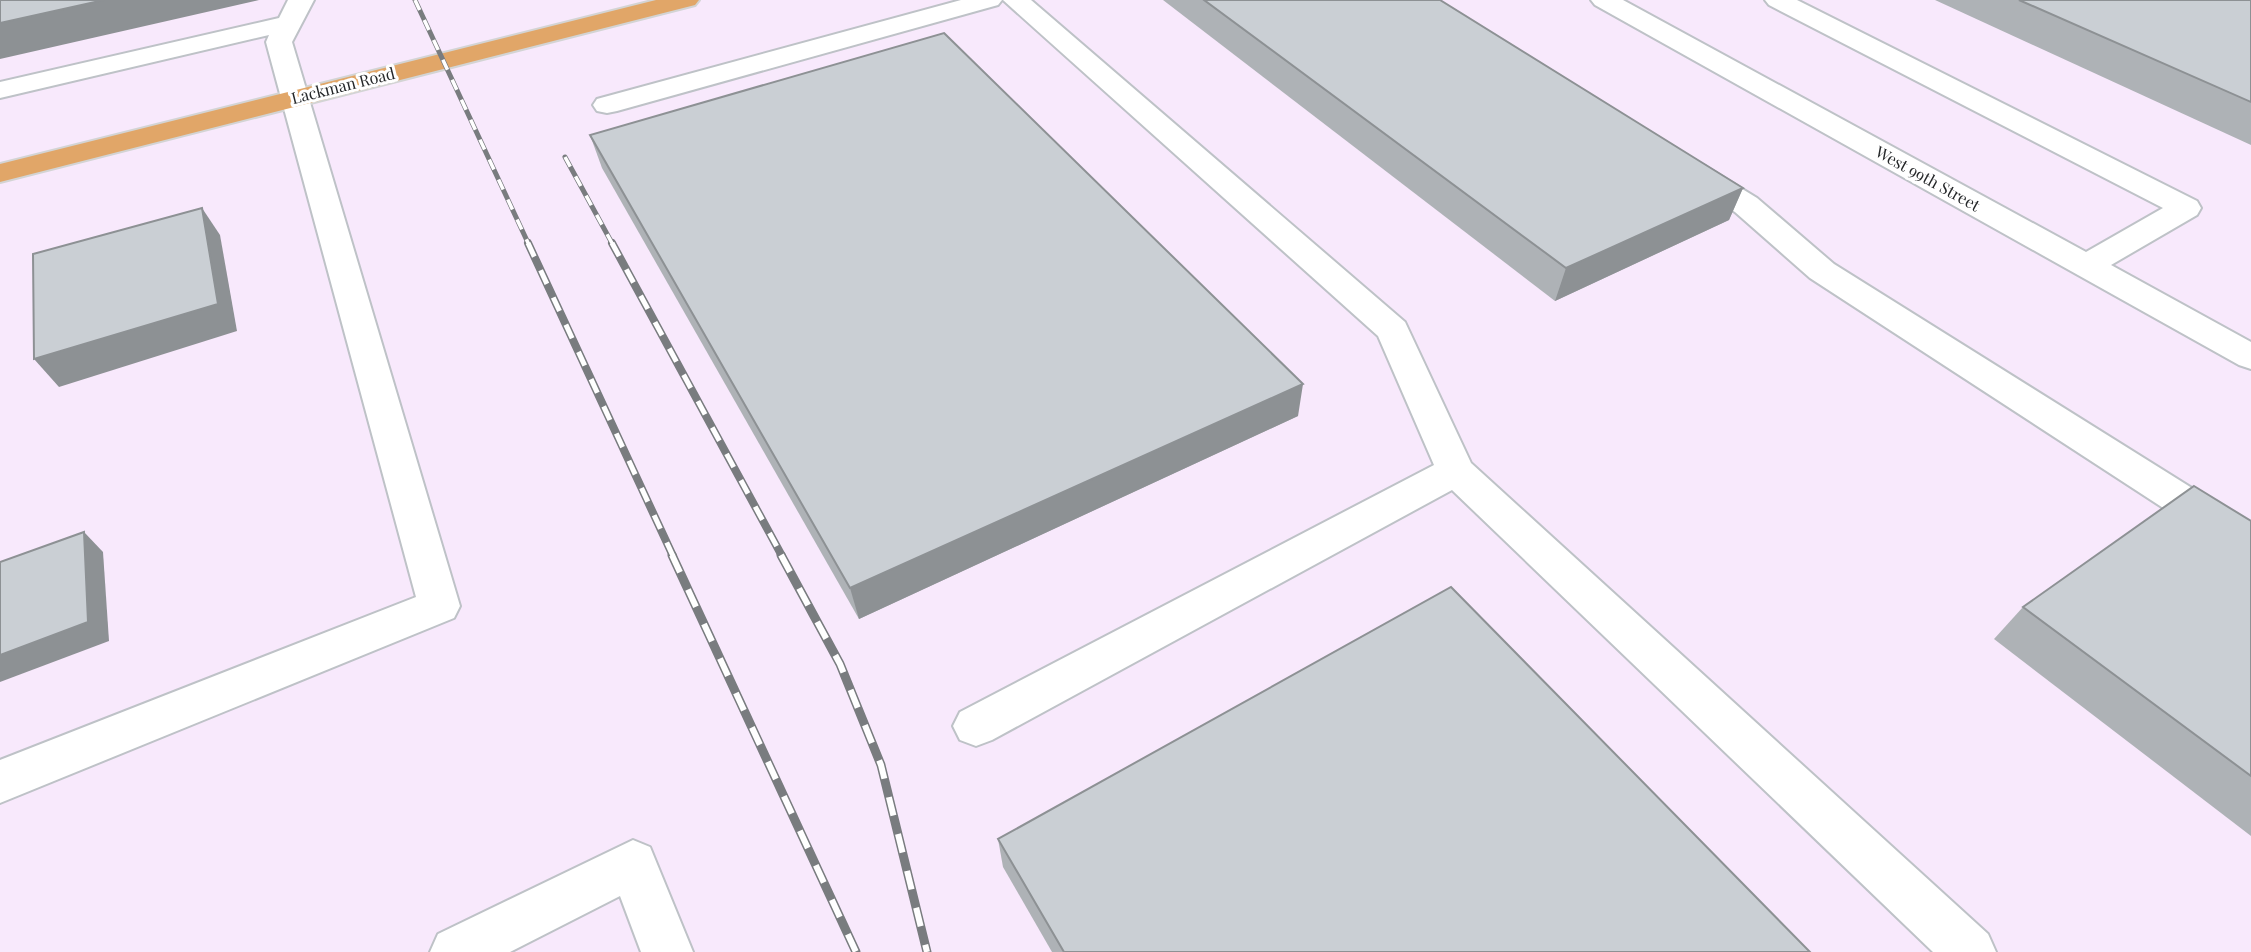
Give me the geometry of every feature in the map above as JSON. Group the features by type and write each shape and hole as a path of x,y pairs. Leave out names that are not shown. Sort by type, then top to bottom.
{"main road":[{"name":"Lackman Road","path":"0,173 686,0"}],"street":[{"path":"607,105 989,0"},
{"path":"1016,0 1393,330 1457,471 1970,952"},
{"name":"West 99th Street","path":"1604,0 2251,357"},
{"path":"1778,0 2186,208 2086,266"},
{"path":"0,782 439,606 279,42 295,11"},
{"path":"0,90 295,11"},
{"path":"1664,153 1746,205 1822,271 2251,545"},
{"path":"976,726 1457,471"},
{"path":"456,952 633,864 667,952"}],"shaded area":[{"path":"0,0 2251,0 2251,952 0,952"}],"building":[{"path":"0,0 104,0 0,23"},
{"path":"1204,0 1440,0 1743,188 1566,268"},
{"path":"2019,0 2251,0 2251,102"},
{"path":"944,33 1303,384 850,588 590,135"},
{"path":"202,208 218,304 34,359 33,254"},
{"path":"2194,486 2251,521 2251,776 2023,607"},
{"path":"84,532 88,622 0,655 0,562"},
{"path":"1451,587 1810,952 1064,952 998,839"}],"railway":[{"path":"415,0 529,245"},
{"path":"565,157 613,245"},
{"path":"528,243 673,556"},
{"path":"612,243 782,556"},
{"path":"672,555 856,952"},
{"path":"781,555 840,664 881,765 927,952"}]}
